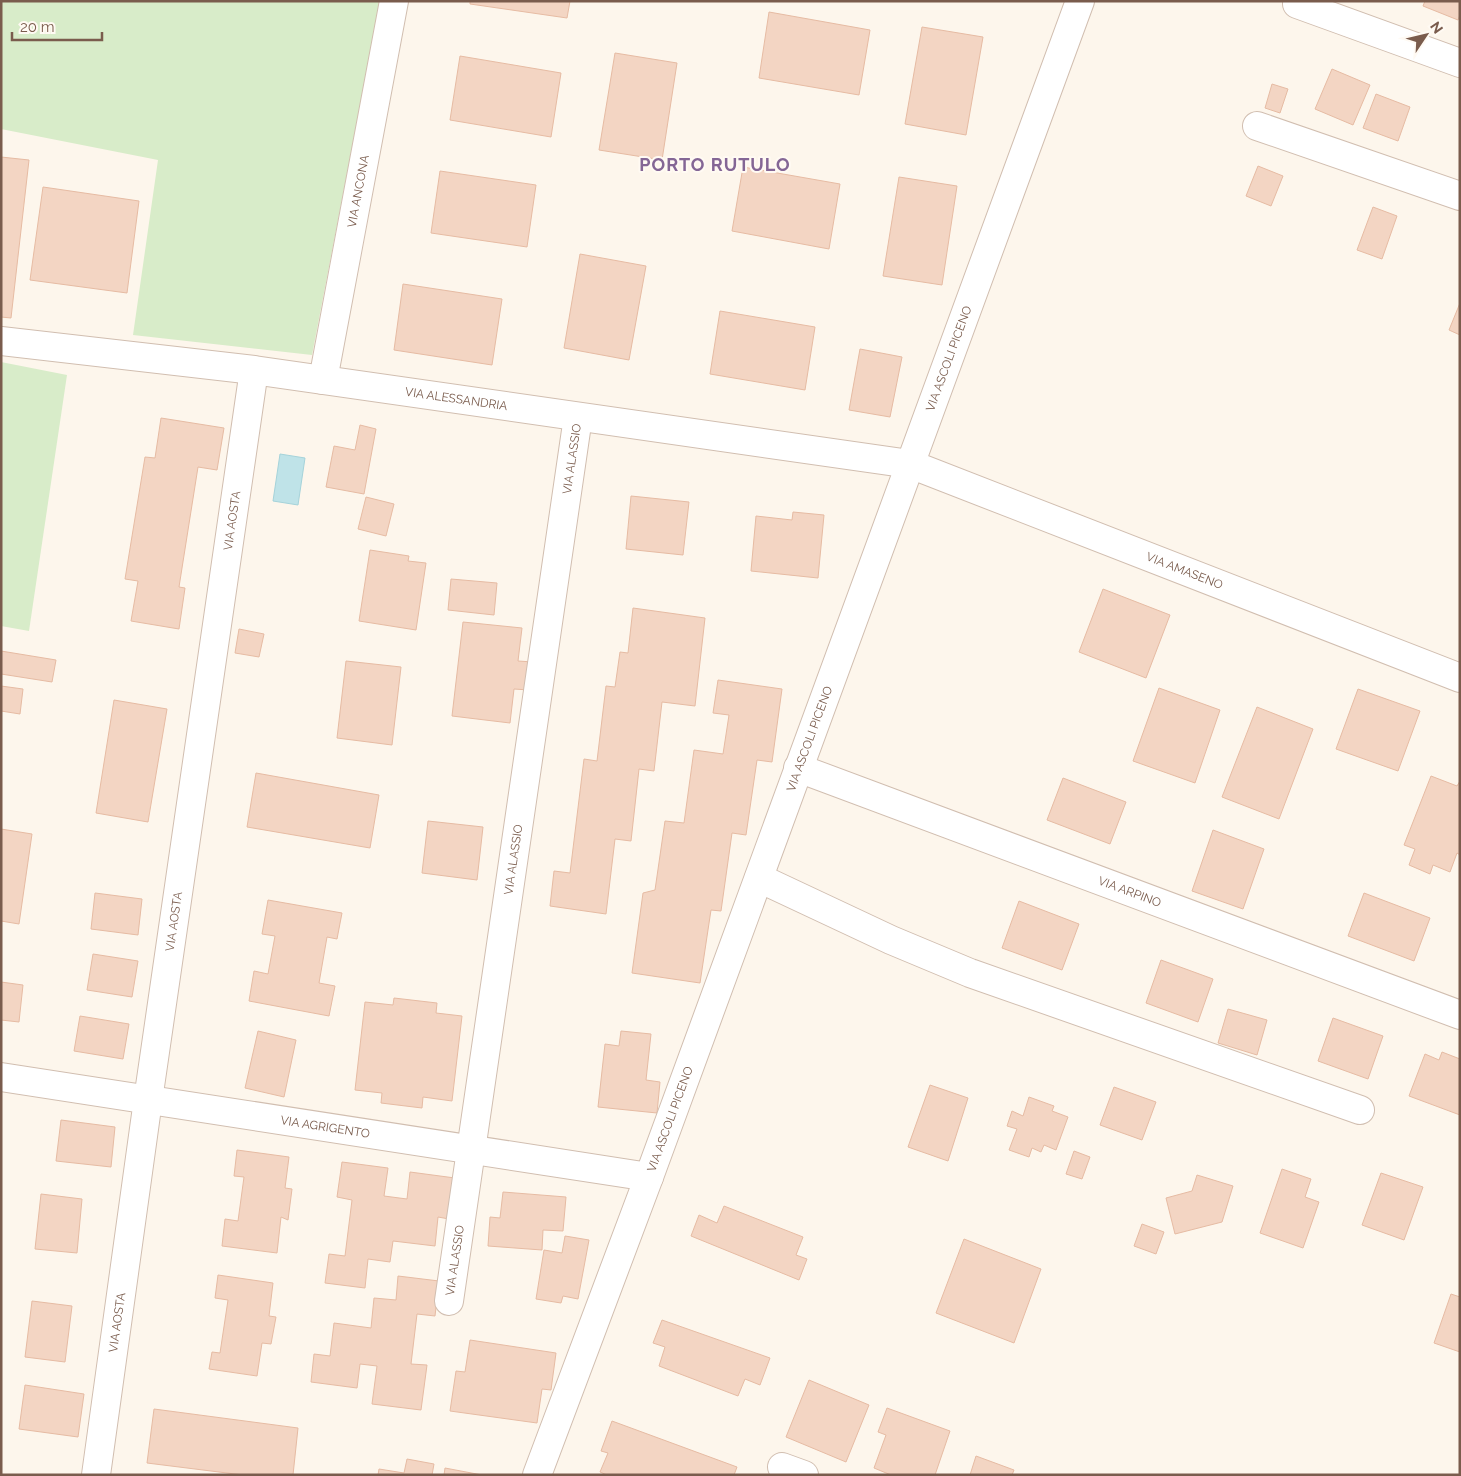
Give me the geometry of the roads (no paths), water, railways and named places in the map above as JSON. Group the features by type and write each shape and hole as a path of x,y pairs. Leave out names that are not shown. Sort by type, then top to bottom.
{"street":[{"name":"VIA ANCONA","path":"323,380 394,1"},
{"name":"VIA ASCOLI PICENO","path":"537,1475 649,1178 1080,1"},
{"path":"1297,4 1460,63"},
{"path":"1258,126 1460,196"},
{"name":"VIA ALESSANDRIA","path":"1,342 254,370 910,464"},
{"name":"VIA AOSTA","path":"96,1475 148,1100 254,370"},
{"name":"VIA ALASSIO","path":"449,1301 578,417"},
{"name":"VIA AMASENO","path":"910,464 1460,678"},
{"name":"VIA ARPINO","path":"798,768 1460,1015"},
{"path":"759,878 891,940 970,973 1360,1110"},
{"name":"VIA AGRIGENTO","path":"1,1077 649,1178"}],"water":[{"path":"280,454 305,458 298,505 273,501"}],"district":[{"name":"PORTO RUTULO","path":"715,164"}]}
